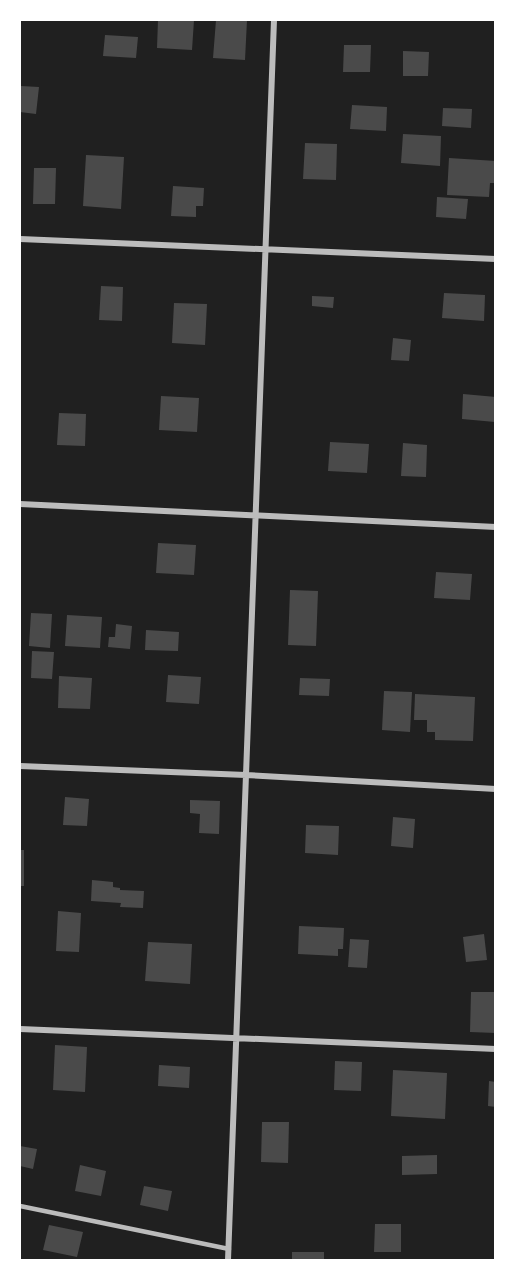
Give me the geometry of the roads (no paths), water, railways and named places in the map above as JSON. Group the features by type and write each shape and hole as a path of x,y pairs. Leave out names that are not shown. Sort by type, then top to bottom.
{"street":[{"path":"228,1260 274,20"},
{"path":"20,238 495,259"},
{"path":"20,504 495,527"},
{"path":"20,766 246,775 495,789"},
{"path":"20,1029 495,1049"}],"lane":[{"path":"20,1206 229,1249"}]}
